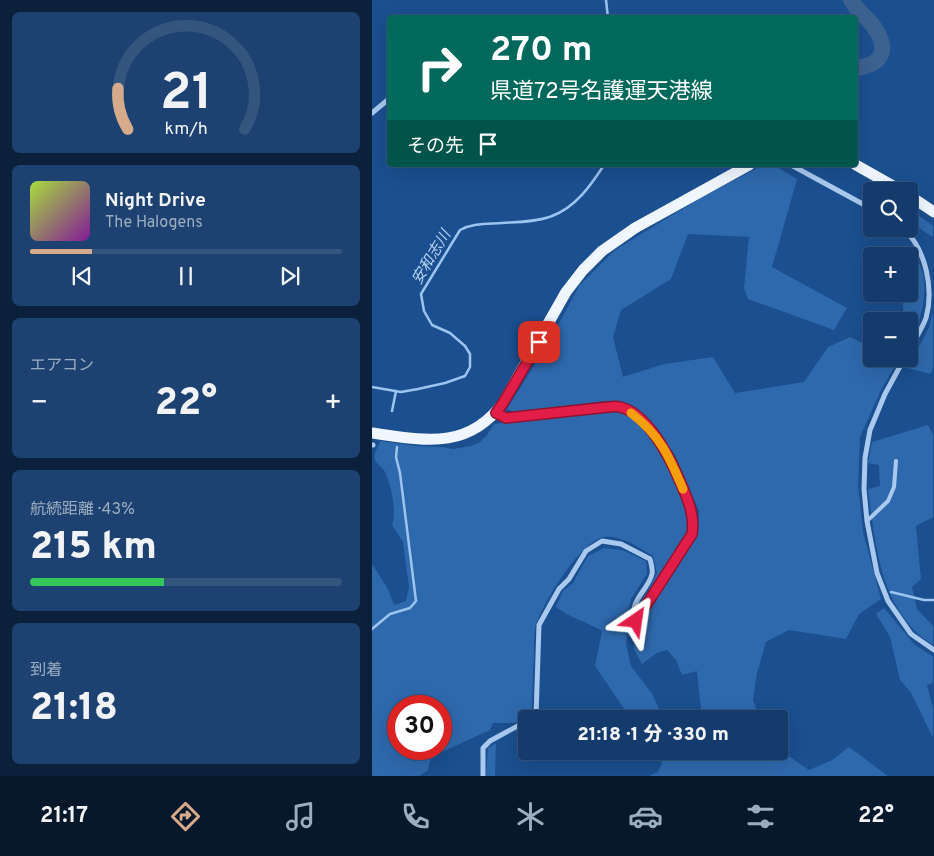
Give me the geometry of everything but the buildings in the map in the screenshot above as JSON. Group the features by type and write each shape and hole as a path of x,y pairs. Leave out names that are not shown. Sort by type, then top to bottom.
{"main road":[{"path":"858,166 886,182"},
{"path":"372,433 434,440 472,431 496,413 566,292 583,270 602,251 635,228 745,167"},
{"path":"918,201 934,212"}],"street":[{"path":"372,113 387,100"},
{"path":"794,167 863,203"},
{"path":"912,237 926,265 931,299 927,317 918,334"},
{"path":"900,367 885,394 870,430 865,458 864,489 867,521 877,573 888,601 911,634 934,650"},
{"path":"496,413 506,418 608,407 620,407 631,412 644,423 667,453 689,504 694,521 692,534 636,621 633,616 635,603 646,587 652,573 650,559 621,544 602,541 586,551 569,579 559,589 539,625 536,710"},
{"path":"483,776 483,748 490,741 518,727"}],"lane":[{"path":"867,521 888,501 894,487 896,461"}],"shaded area":[{"path":"759,167 777,167 797,179 772,267 847,308 834,330 748,299 744,288 749,237 688,234 671,279 621,310 613,337 623,377 664,364 713,357 735,393 804,382 828,347 850,337 863,344 863,367 894,367 881,390 860,437 858,485 863,532 881,599 859,614 846,639 789,630 766,642 757,673 753,700 757,710 701,710 697,671 682,675 676,660 667,650 657,653 642,664 633,648 639,626 680,558 698,535 699,511 675,455 650,421 622,404 606,401 514,412 507,409 553,335 579,286 615,250 702,197"},
{"path":"918,215 933,226 933,237 918,226"},
{"path":"918,262 925,286 918,324 918,312 903,312 903,302 918,302"},
{"path":"933,312 933,369 930,374 908,368 918,367 918,348 929,327"},
{"path":"617,411 630,417 656,444 676,480 683,499 689,531 636,614 637,605 648,591 657,573 653,556 630,543 617,538 604,537 595,541 573,562 562,576 538,619 534,636 532,710 518,710 518,721 514,723 493,723 490,730 452,747 452,695 387,695 387,760 430,760 428,770 419,776 372,776 372,564 388,589 394,605 406,601 409,587 403,542 392,525 394,506 391,491 385,472 375,460 376,451 380,441 453,449 471,446 480,442 494,424"},
{"path":"928,425 933,435 933,517 916,526 921,579 912,587 917,609 933,626 933,645 917,633 893,600 880,564 868,489 880,486 879,465 868,463 872,442"},
{"path":"604,548 622,550 646,561 647,574 631,599 626,644 631,666 653,695 659,710 625,710 595,666 602,631 556,607 563,591 573,583 588,556"},
{"path":"884,608 914,644 933,657 933,683 927,685 933,708 933,738 911,693 900,680 890,637 876,614"},
{"path":"496,743 495,776 486,776 488,748"},
{"path":"849,747 888,776 649,776 658,772 662,763 660,760 788,760 788,756 809,770 832,760"}],"waterway":[{"path":"606,0 608,15"},
{"path":"851,0 874,27 882,43 881,55 877,60 872,64 858,68"},
{"name":"安和志川","path":"372,387 401,392 445,383 465,376 470,367 470,354 465,346 450,333 432,325 424,311 421,294 460,230 475,225 527,221 552,216 576,201 603,167"},
{"path":"392,411 396,391"},
{"path":"372,629 390,614 410,608 416,601 400,473 396,457 397,447"},
{"path":"891,592 924,600 934,600"}],"slow traffic":[{"path":"631,413 644,423 657,438 667,453 683,489"}],"route":[{"path":"539,342 496,413 506,418 608,407 620,407 631,412 644,423 667,453 689,504 694,521 692,534 636,621"}]}
